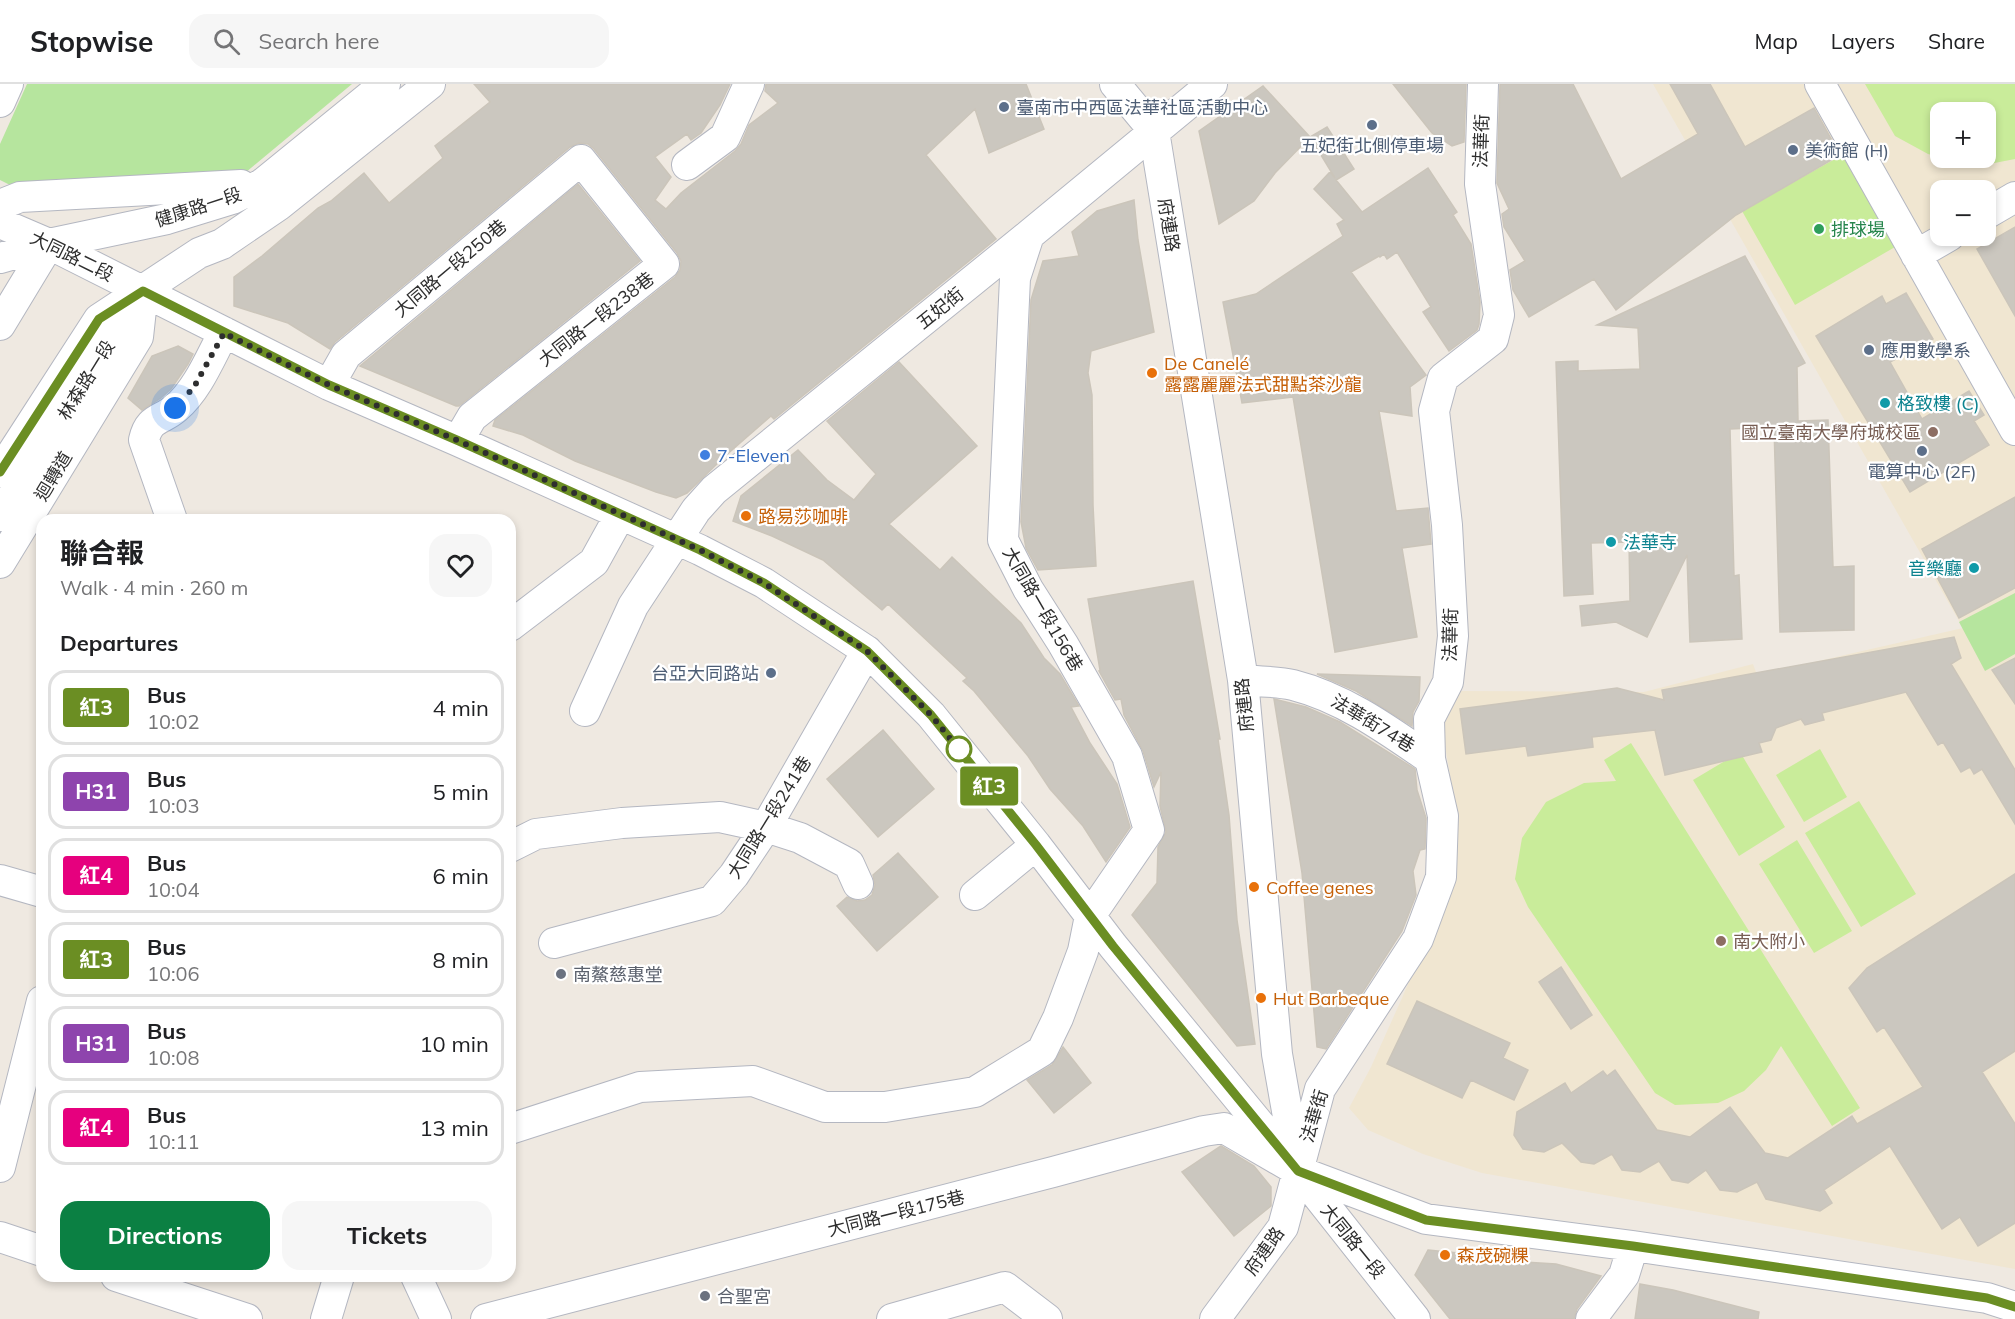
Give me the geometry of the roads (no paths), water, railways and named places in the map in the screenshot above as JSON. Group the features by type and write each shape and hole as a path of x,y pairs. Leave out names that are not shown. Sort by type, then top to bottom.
{"street":[{"path":"0,102 8,84"},
{"name":"健康路一段","path":"49,244 167,219 232,199 262,184 385,84"},
{"name":"健康路一段","path":"143,291 199,253 222,244 279,205 430,84"},
{"path":"687,165 725,137 749,84"},
{"path":"1115,84 1154,131"},
{"name":"五妃街","path":"585,711 633,606 696,510 714,490 1029,236 1212,84"},
{"name":"法華街","path":"1298,1171 1320,1089 1418,939 1441,877 1443,816 1430,759 1429,719 1448,682 1453,636 1448,525 1434,411 1443,378 1493,339 1499,315 1480,184 1483,84"},
{"path":"1820,84 2015,430"},
{"name":"府連路","path":"1154,131 1242,680 1277,1054 1298,1171 1283,1227 1215,1319"},
{"name":"大同路一段250巷","path":"329,385 346,354 581,160"},
{"name":"大同路一段238巷","path":"459,441 472,417 664,264 581,160"},
{"path":"0,205 20,197 262,184"},
{"path":"1996,208 2015,197"},
{"name":"大同路二段","path":"0,223 49,244 143,291"},
{"name":"大同路一段156巷","path":"1029,236 1015,278 1003,540 1028,590 1063,644 1128,756 1149,830 1090,916"},
{"path":"0,258 49,244"},
{"path":"0,293 10,276 49,244"},
{"path":"0,325 49,244"},
{"path":"1916,255 1932,246"},
{"name":"大同路一段","path":"143,291 329,385 676,539 764,583 867,651 931,715 1415,1319"},
{"name":"林森路一段","path":"0,472 99,319 143,291"},
{"name":"林森路一段","path":"0,516 143,291"},
{"name":"迴轉道","path":"0,563 138,337 143,291"},
{"path":"170,514 144,440 147,428 175,408 194,387 224,333"},
{"path":"516,621 594,562 621,515"},
{"name":"大同路一段241巷","path":"554,943 712,902 735,875 766,827 867,651"},
{"name":"法華街74巷","path":"1242,680 1291,684 1324,694 1356,711 1430,759"},
{"path":"516,844 536,834 622,823 720,817 766,827 800,838 849,864 858,884"},
{"path":"975,895 1036,845"},
{"path":"0,880 36,890"},
{"path":"516,1127 640,1087 753,1081 825,1107 885,1107 975,1092 1042,1051 1058,1018 1079,960 1090,916"},
{"path":"0,1167 8,1100 36,1018"},
{"name":"大同路一段175巷","path":"486,1319 1204,1131 1224,1128 1298,1171"},
{"path":"1298,1171 1426,1220 1633,1246 1987,1298 2015,1306"},
{"path":"0,1237 36,1249"},
{"path":"1592,1319 1624,1275 1633,1246"},
{"path":"133,1282 247,1319"},
{"path":"326,1319 337,1282"},
{"path":"419,1282 436,1319"},
{"path":"892,1319 1005,1287 1041,1317"}],"place":[{"name":"臺南市中西區法華社區活動中心","path":"1004,107"},
{"name":"五妃街北側停車場","path":"1372,125"},
{"name":"美術館 (H)","path":"1793,150"},
{"name":"排球場","path":"1819,229"},
{"name":"應用數學系","path":"1869,350"},
{"name":"De Canelé 露露麗麗法式甜點茶沙龍","path":"1152,373"},
{"name":"格致樓 (C)","path":"1885,403"},
{"name":"國立臺南大學府城校區","path":"1933,432"},
{"name":"電算中心 (2F)","path":"1922,451"},
{"name":"7-Eleven","path":"705,455"},
{"name":"路易莎咖啡","path":"746,516"},
{"name":"法華寺","path":"1611,542"},
{"name":"音樂廳","path":"1974,568"},
{"name":"台亞大同路站","path":"771,673"},
{"name":"Coffee genes","path":"1254,887"},
{"name":"南大附小","path":"1721,941"},
{"name":"南鰲慈惠堂","path":"561,974"},
{"name":"Hut Barbeque","path":"1261,998"},
{"name":"森茂碗粿","path":"1445,1255"},
{"name":"合聖宮","path":"705,1296"}]}
